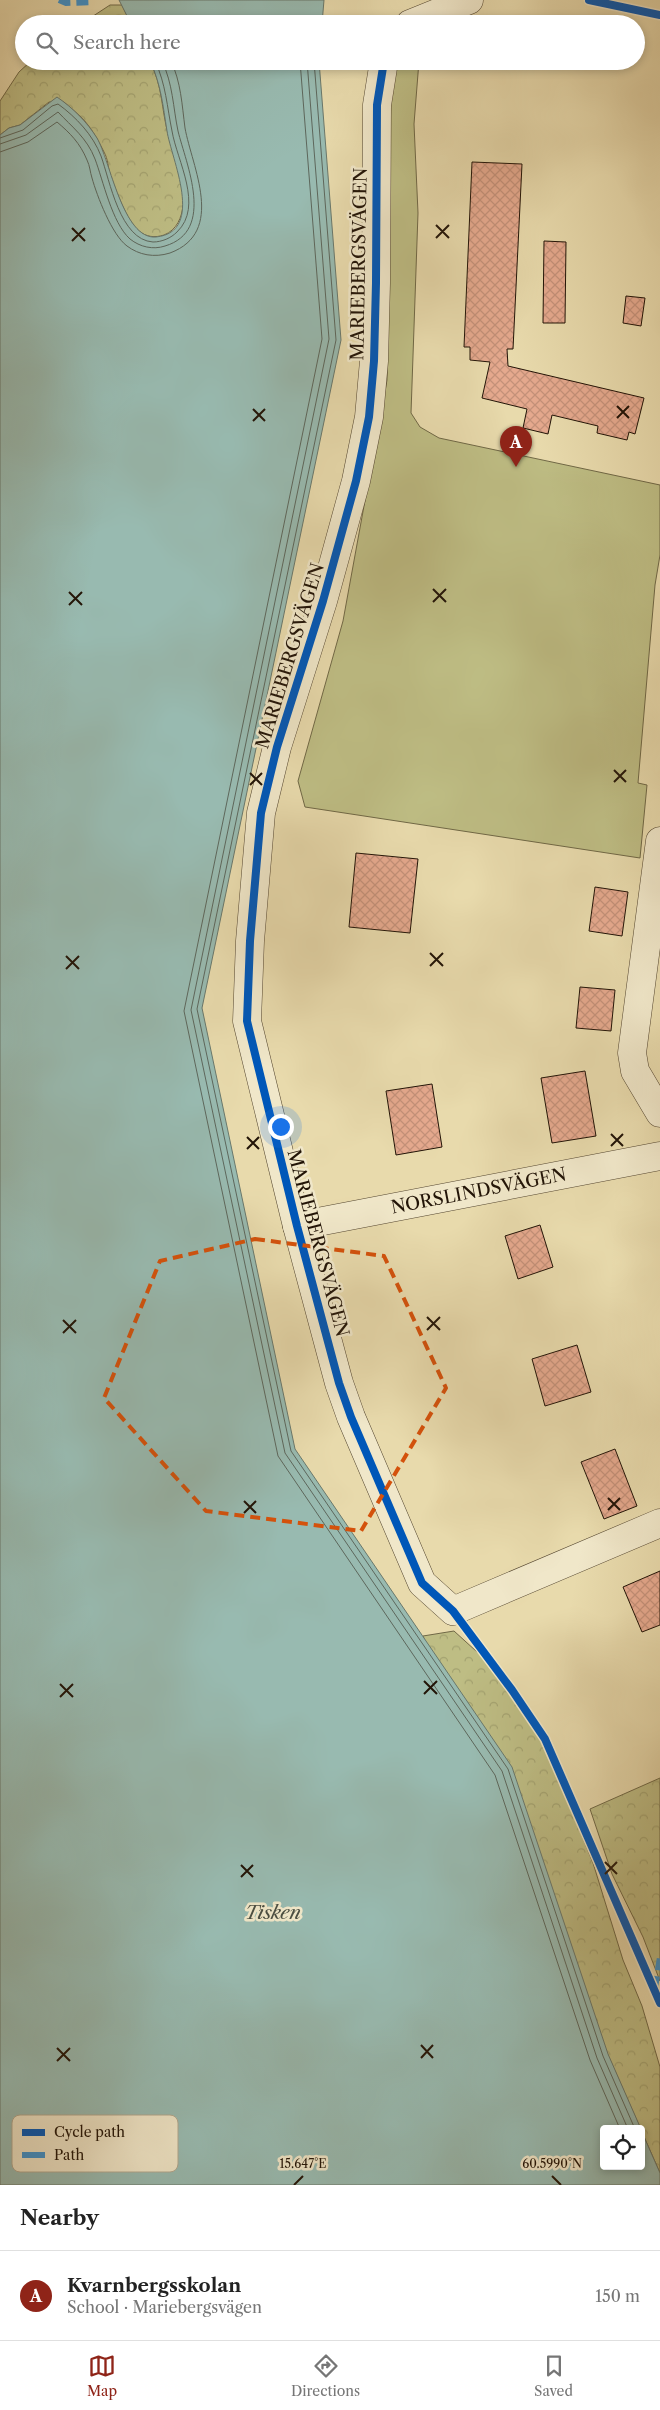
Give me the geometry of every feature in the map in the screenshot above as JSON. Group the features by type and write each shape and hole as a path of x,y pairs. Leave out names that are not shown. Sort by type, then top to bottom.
{"street":[{"path":"432,15 469,0"},
{"name":"MARIEBERGSVÄGEN","path":"383,70 377,105 375,302 369,417 354,491 323,601 277,747 262,812 250,941 247,1021 297,1226 339,1382 351,1417 422,1583 453,1611 660,1523"},
{"path":"660,841 632,1054 635,1071 660,1113"},
{"name":"NORSLINDSVÄGEN","path":"297,1226 660,1156"}],"highlighted area":[{"path":"255,1239 384,1256 446,1388 361,1531 206,1511 104,1398 160,1261"}],"green space":[{"path":"110,5 122,5 127,15 95,15"},
{"path":"21,70 154,70 160,89 168,134 183,187 181,214 178,223 169,233 157,236 145,235 135,227 118,196 107,160 97,138 85,121 64,102 49,102 20,125 9,128 0,135 0,101"},
{"path":"393,70 418,70 414,124 418,213 411,413 420,427 439,438 660,485 660,555 655,585 638,783 647,785 640,858 305,807 298,781 343,621 387,380 391,77"},
{"path":"454,1631 498,1671 521,1704 548,1753 593,1863 623,1960 642,2006 660,2067 660,2173 645,2139 645,2125 639,2125 423,1636"},
{"path":"660,1778 660,1981 643,1937 612,1874 590,1809"}],"water":[{"path":"119,0 324,0 323,15 126,15"},
{"name":"Tisken","path":"154,70 320,70 341,340 202,1008 295,1449 512,1767 608,2054 639,2125 600,2125 600,2170 645,2170 645,2139 660,2173 660,2185 0,2185 0,135 9,128 20,125 57,97 89,126 97,138 119,197 126,213 135,226 145,235 156,237 171,232 179,222 183,208 182,192 167,131 163,104"}],"building":[{"path":"472,162 522,164 513,349 507,349 508,366 644,398 635,434 629,432 627,440 597,433 598,426 552,415 548,434 523,428 527,409 482,398 490,362 470,360 470,347 464,347"},
{"path":"544,241 566,242 565,323 543,323"},
{"path":"626,296 645,298 641,326 623,323"},
{"path":"356,853 418,859 410,933 349,927"},
{"path":"595,887 628,892 622,936 589,931"},
{"path":"580,987 615,990 611,1031 576,1028"},
{"path":"585,1071 596,1136 552,1143 541,1078"},
{"path":"432,1084 442,1147 396,1155 386,1091"},
{"path":"540,1225 553,1267 518,1279 505,1236"},
{"path":"577,1345 591,1392 545,1406 532,1359"},
{"path":"615,1449 637,1506 604,1519 581,1462"},
{"path":"660,1571 660,1625 642,1632 623,1587"}],"marked path":[{"path":"59,0 66,3 94,2"},
{"path":"655,1988 660,1957"}],"cycle path":[{"path":"589,0 660,15"},
{"path":"383,70 377,105 376,283 374,361 369,417 356,481 323,601 277,747 261,813 250,941 247,1021 297,1226 339,1383 351,1417 422,1583 453,1611 512,1690 545,1739 660,2003"}],"place":[{"name":"Kvarnbergsskolan","path":"516,467"}]}
